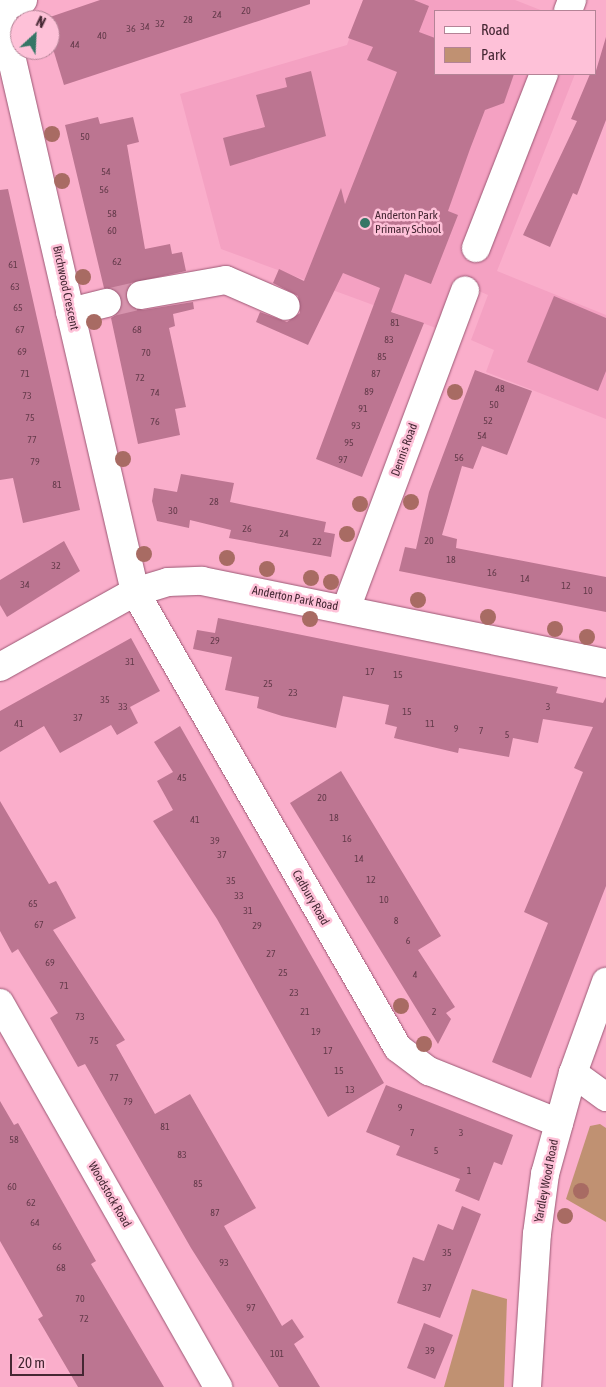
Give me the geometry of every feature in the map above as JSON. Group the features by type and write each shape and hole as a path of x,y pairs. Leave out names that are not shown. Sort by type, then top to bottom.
{"street":[{"name":"Birchwood Crescent","path":"23,0 0,8 135,592"},
{"path":"476,248 544,75"},
{"path":"141,295 226,280 286,306"},
{"name":"Dennis Road","path":"346,609 465,291"},
{"path":"70,312 107,303"},
{"name":"Anderton Park Road","path":"0,667 135,592 168,582 202,581 606,663"},
{"name":"Cadbury Road","path":"135,592 398,1048 429,1072 559,1123"},
{"name":"Yardley Wood Road","path":"527,1387 537,1234 559,1123 573,1073 606,982"},
{"name":"Woodstock Road","path":"0,1003 218,1387"},
{"path":"573,1073 606,1097"}],"shaded area":[{"name":"Anderton Park Primary School","path":"363,0 515,0 540,10 434,10 434,75 575,75 497,271 606,315 606,419 486,372 494,350 471,340 488,295 453,280 436,328 221,249 180,94 347,45"}],"green space":[{"path":"600,1124 606,1128 606,1222 566,1199 590,1126"},
{"path":"472,1289 507,1299 504,1387 444,1387"}],"building":[{"path":"100,0 310,0 310,4 64,85 56,60 60,60 60,14"},
{"path":"363,0 414,0 429,6 419,32 434,38 434,75 514,75 504,103 485,110 448,211 458,215 431,284 405,274 391,312 424,323 362,477 316,459 380,288 343,273 308,345 256,322 260,312 287,322 300,313 298,296 273,283 279,269 304,281 341,188 345,204 397,72 367,60 373,47 348,38"},
{"path":"606,37 606,120 577,195 573,193 550,247 523,235 577,121 571,119 590,75 596,75"},
{"path":"311,71 326,136 230,166 223,138 265,127 256,95 287,87 285,78"},
{"path":"98,117 100,124 133,117 139,142 127,145 145,249 170,244 172,254 182,252 186,271 131,283 126,290 129,305 143,310 193,302 194,309 173,314 175,326 169,328 186,407 175,409 180,435 138,444 111,318 118,314 122,300 118,292 104,288 65,125"},
{"path":"8,189 80,510 23,523 13,478 0,480 0,190"},
{"path":"554,296 606,318 606,371 598,391 527,362"},
{"path":"475,370 532,391 507,455 482,446 473,469 462,466 442,535 457,539 456,548 606,577 606,612 399,571 405,547 416,549 429,492"},
{"path":"181,474 234,483 230,502 326,522 324,532 335,534 331,557 229,538 231,530 190,520 189,528 157,521 152,501 154,488 177,492"},
{"path":"64,541 80,571 7,617 0,605 0,580"},
{"path":"218,618 558,687 556,693 603,703 606,697 606,886 531,1078 492,1062 548,923 524,912 583,772 574,768 593,727 543,719 538,743 513,738 509,757 459,748 458,753 394,738 397,727 385,724 389,705 343,696 336,728 282,716 257,708 259,697 225,690 232,657 193,649 197,630 215,633"},
{"path":"131,638 160,691 130,707 138,723 117,735 111,725 60,753 44,726 0,752 0,711"},
{"path":"180,726 384,1083 328,1117 217,919 153,821 173,810 157,781 173,772 154,742"},
{"path":"341,771 441,936 418,950 455,1007 446,1013 451,1019 438,1044 290,803"},
{"path":"0,801 49,884 56,881 76,918 53,930 125,1040 116,1045 155,1114 190,1094 256,1208 224,1226 282,1326 292,1319 304,1337 294,1344 320,1387 279,1387 191,1248 85,1064 78,1067 50,1018 58,1013 18,949 12,953 0,931"},
{"path":"386,1085 513,1135 502,1165 494,1162 479,1201 455,1191 460,1179 396,1155 400,1146 366,1132"},
{"path":"0,1101 14,1125 18,1123 96,1261 91,1264 164,1387 78,1387 38,1319 43,1316 0,1241"},
{"path":"462,1206 481,1214 440,1318 397,1303 413,1257 424,1261 438,1224 453,1230"},
{"path":"424,1323 453,1335 435,1379 407,1368"}],"tunnel":[{"path":"107,303 141,295"}],"place":[{"name":"Anderton Park Primary School","path":"365,223"}]}
